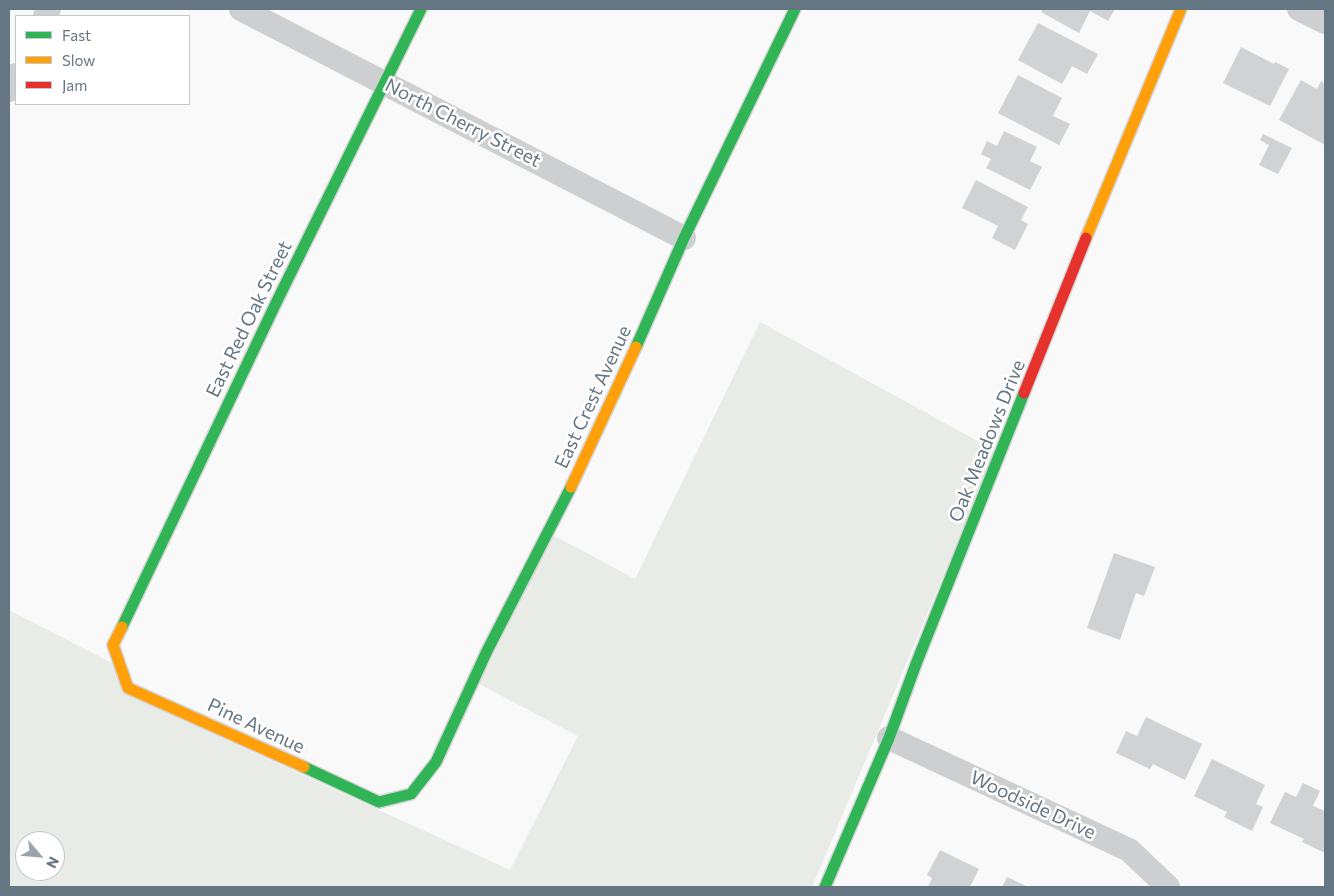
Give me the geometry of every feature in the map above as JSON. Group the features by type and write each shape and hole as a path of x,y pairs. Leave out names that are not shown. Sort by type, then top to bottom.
{"street":[{"name":"North Cherry Street","path":"241,9 684,238"},
{"name":"East Red Oak Street","path":"113,645 277,301 421,9"},
{"name":"East Crest Avenue","path":"411,794 436,762 487,651 557,516 641,336 684,238 794,9"},
{"name":"Oak Meadows Drive","path":"825,887 889,738 916,664 1080,253 1181,9"},
{"path":"1299,9 1325,22"},
{"path":"9,90 15,77"},
{"name":"Pine Avenue","path":"113,645 128,688 218,726 378,802 411,794"},
{"name":"Woodside Drive","path":"889,738 1129,850 1168,887"}],"shaded area":[{"path":"760,322 996,451 812,887 9,887 9,610 112,663 125,694 510,870 578,736 479,684 553,535 635,579"}],"building":[{"path":"1043,9 1115,9 1108,21 1090,11 1079,33 1041,12"},
{"path":"1038,23 1098,54 1087,74 1072,66 1062,84 1018,60"},
{"path":"1241,47 1274,64 1275,62 1289,69 1270,106 1223,83"},
{"path":"1018,75 1062,98 1053,116 1070,124 1059,145 998,113"},
{"path":"1301,80 1317,89 1321,81 1325,84 1325,145 1279,120"},
{"path":"1004,131 1037,147 1030,161 1042,167 1030,190 986,168 991,159 981,154 987,141 997,146"},
{"path":"1263,134 1292,148 1278,174 1259,165 1269,145 1260,140"},
{"path":"976,180 1028,207 1021,220 1028,224 1015,250 992,238 998,226 962,208"},
{"path":"1114,553 1155,567 1144,596 1136,593 1120,640 1087,628"},
{"path":"1146,717 1202,744 1185,780 1153,764 1150,769 1116,753 1126,731 1137,736"},
{"path":"1212,759 1265,785 1256,804 1263,807 1252,831 1224,817 1227,812 1194,796"},
{"path":"1303,783 1320,791 1313,806 1325,811 1325,853 1302,842 1304,839 1270,823 1285,792 1296,797"},
{"path":"940,850 979,869 970,887 928,887 932,878 927,875"},
{"path":"1007,877 1028,887 1002,887"}],"traffic: fast":[{"path":"122,627 277,301 421,9"},
{"path":"636,347 684,238 795,9"},
{"path":"825,887 889,738 916,664 1024,393"},
{"path":"304,767 379,802 411,794 436,762 487,651 571,487"}],"traffic: slow":[{"path":"1086,238 1181,9"},
{"path":"571,487 636,347"},
{"path":"122,627 113,645 128,688 304,767"}],"traffic: jam":[{"path":"1024,393 1086,238"}]}
